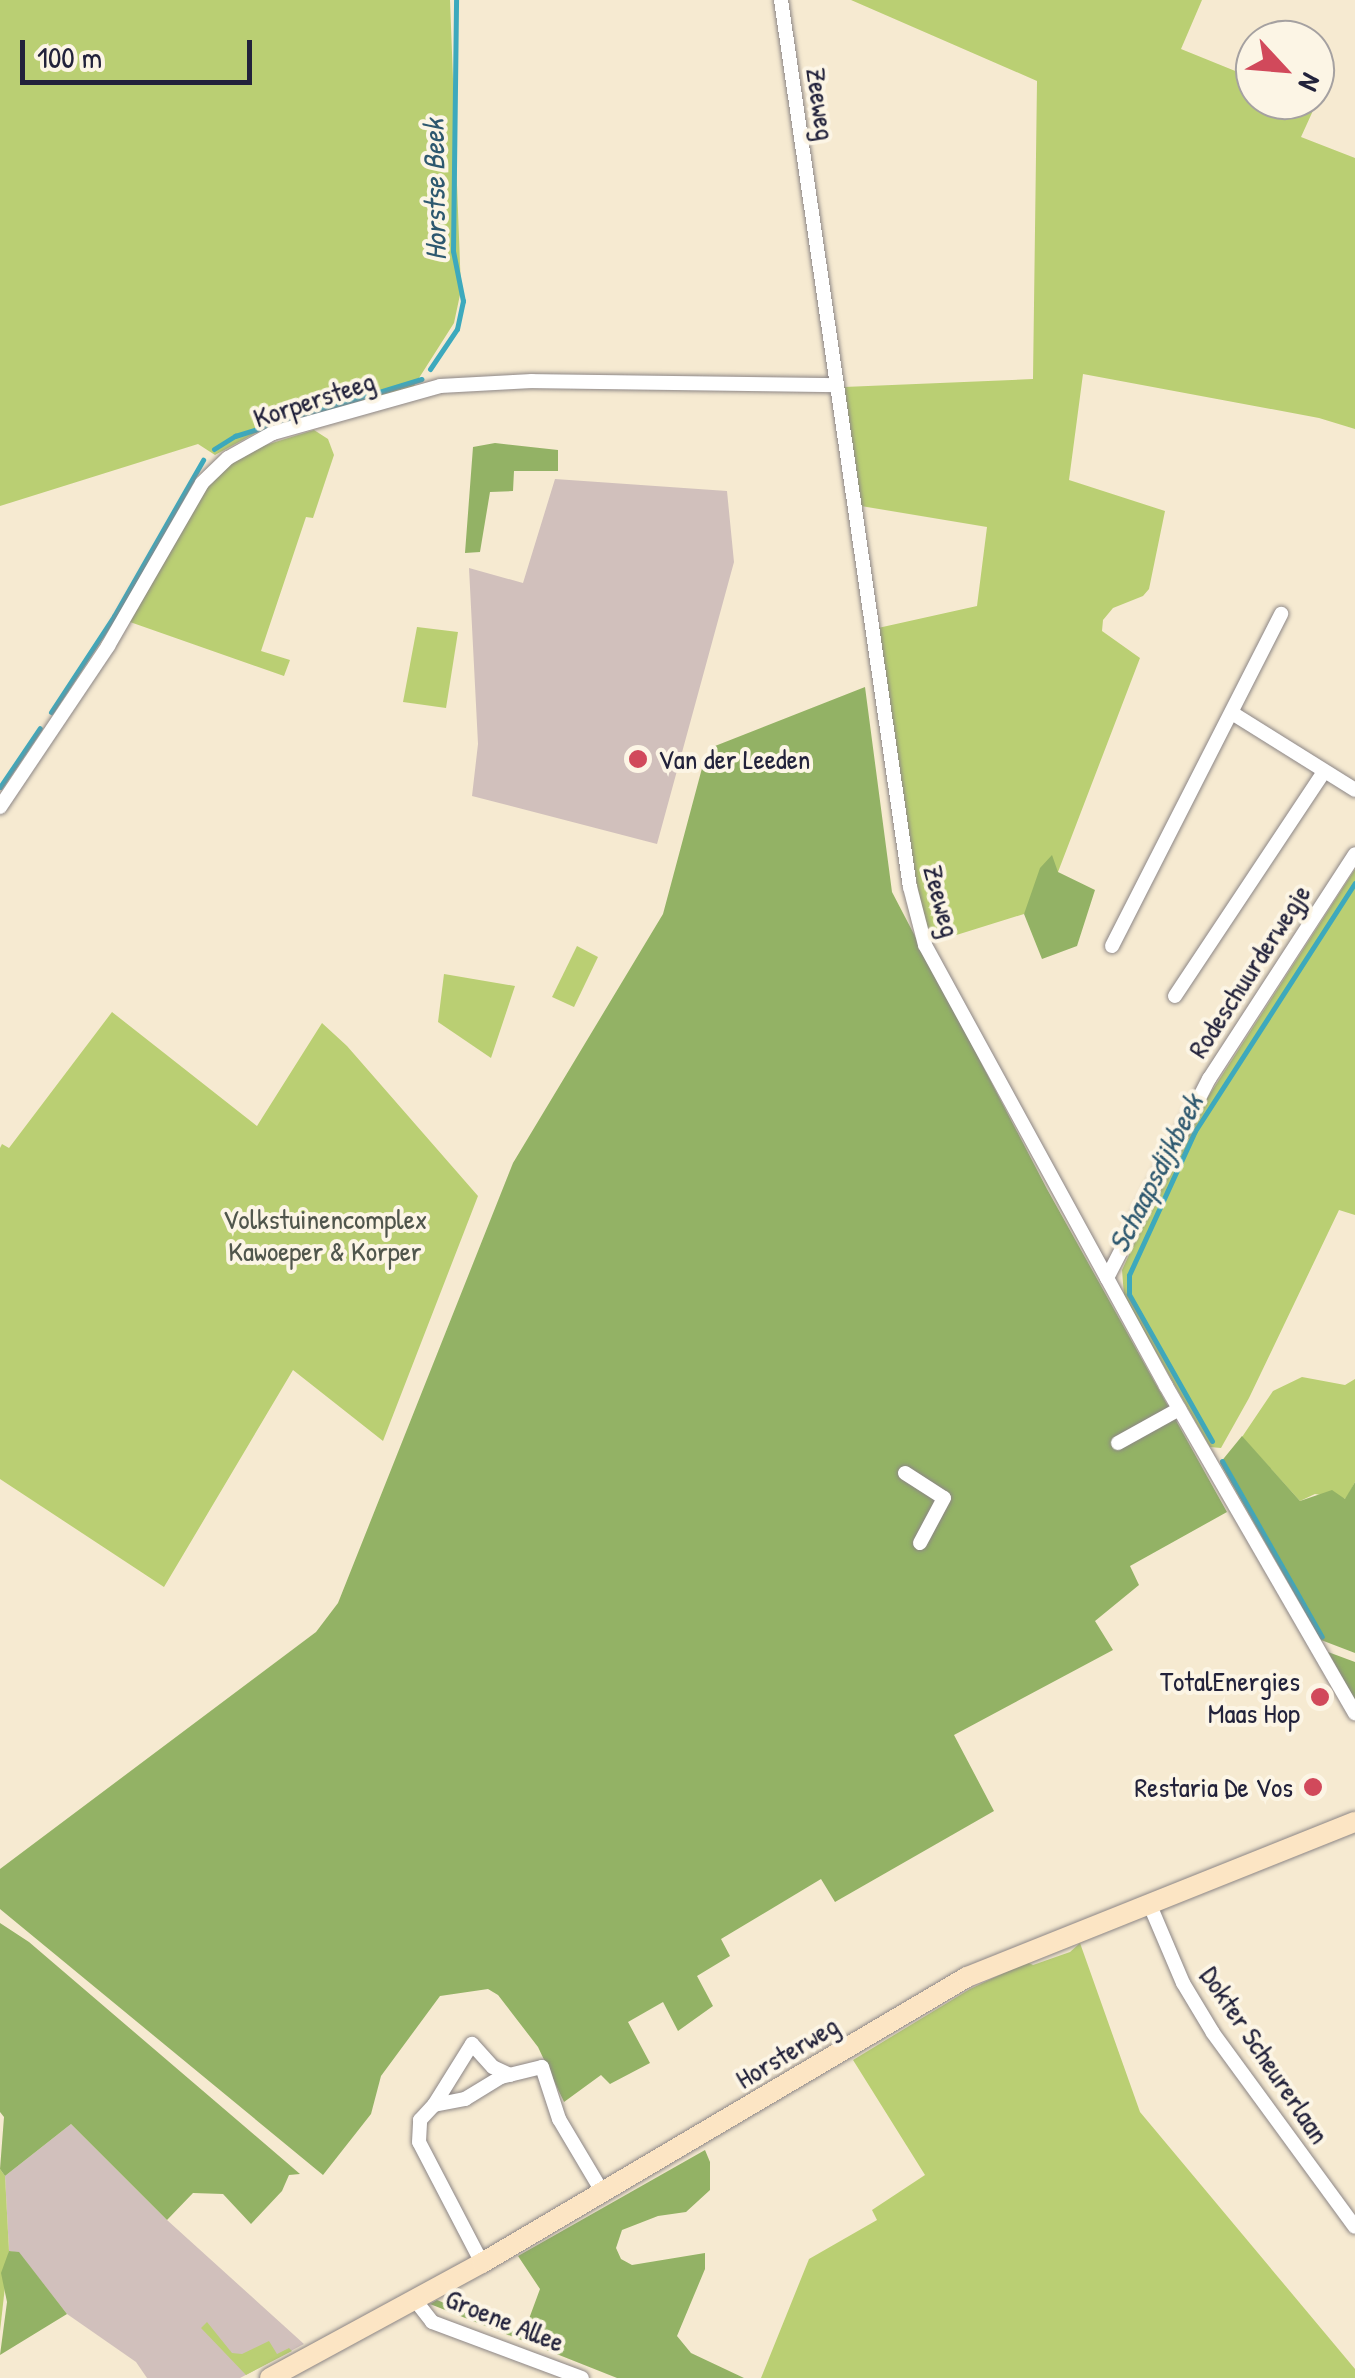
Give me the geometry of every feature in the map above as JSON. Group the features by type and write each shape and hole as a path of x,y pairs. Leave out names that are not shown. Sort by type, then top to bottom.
{"main road":[{"name":"Horsterweg","path":"270,2378 482,2263 968,1976 1355,1822"}],"street":[{"name":"Zeeweg","path":"781,0 910,887 925,945 1179,1409 1355,1712"},
{"name":"Korpersteeg","path":"0,807 108,646 202,483 228,458 273,433 440,386 532,381 834,384"},
{"path":"1112,946 1280,614"},
{"path":"1232,713 1355,790"},
{"path":"1175,996 1324,772"},
{"name":"Rodeschuurderwegje","path":"1107,1278 1208,1079 1355,854"},
{"path":"1118,1443 1179,1409"},
{"path":"905,1473 944,1498 920,1543"},
{"name":"Dokter Scheurerlaan","path":"1149,1903 1183,1983 1213,2033 1355,2227"},
{"path":"482,2263 418,2142 420,2120 434,2105 472,2044 493,2067 510,2075"},
{"path":"434,2105 465,2099 510,2075 542,2066 559,2119 603,2193"},
{"name":"Groene Allee","path":"415,2300 432,2322 582,2378"}],"shaded area":[{"path":"555,479 727,491 734,562 657,844 472,796 478,744 469,568 523,583"},
{"path":"71,2124 167,2220 304,2344 240,2378 147,2378 136,2362 67,2314 19,2253 9,2251 5,2176"}],"green space":[{"path":"0,0 450,0 461,290 454,323 412,389 259,431 215,455 198,444 0,506"},
{"path":"851,0 1202,0 1181,49 1235,71 1235,120 1309,120 1301,137 1355,158 1355,429 1319,418 1083,374 1069,480 1165,511 1149,589 1143,596 1113,608 1103,620 1102,631 1140,658 1058,872 1024,914 934,942 923,915 911,854 878,628 977,606 987,527 861,506 844,387 1033,379 1037,81"},
{"path":"314,430 328,439 334,455 313,518 306,517 261,651 290,660 284,676 130,622 200,496 225,466 256,448"},
{"path":"495,443 558,450 558,471 514,471 513,491 490,492 480,552 465,553 473,447"},
{"path":"417,627 458,632 446,708 403,702"},
{"path":"865,687 892,892 1047,1189 1227,1512 1130,1566 1139,1585 1095,1621 1113,1650 954,1735 994,1811 835,1902 821,1879 721,1939 730,1956 697,1976 713,2006 678,2031 663,2002 628,2022 650,2063 610,2084 601,2075 564,2102 538,2047 498,1995 488,1989 440,1996 381,2076 371,2114 323,2175 0,1909 0,1869 316,1632 338,1603 513,1163 663,914 705,757 715,746"},
{"path":"1052,855 1058,872 1095,890 1077,946 1042,959 1024,914 1040,868"},
{"path":"1355,869 1355,1215 1339,1210 1249,1398 1221,1448 1210,1447 1124,1296 1122,1270 1186,1131"},
{"path":"577,946 598,957 574,1007 552,997"},
{"path":"444,974 515,986 491,1058 438,1022"},
{"name":"Volkstuinencomplex Kawoeper & Korper","path":"112,1012 257,1126 322,1023 347,1046 478,1196 383,1441 293,1370 164,1587 0,1479 0,1148 2,1144 9,1148"},
{"path":"1302,1377 1345,1385 1355,1379 1355,1482 1346,1499 1315,1494 1300,1501 1242,1437 1273,1391"},
{"path":"1242,1436 1300,1501 1332,1490 1345,1499 1355,1482 1355,1653 1321,1640 1220,1463"},
{"path":"1328,1652 1355,1662 1355,1700"},
{"path":"0,1923 29,1942 300,2174 289,2175 282,2191 251,2224 223,2194 193,2193 167,2220 71,2124 5,2176 0,2169 4,2117 0,2112"},
{"path":"1080,1943 1140,2112 1355,2369 1355,2378 761,2378 809,2259 877,2220 872,2210 925,2175 853,2060 970,1989 1027,1962 1033,1965 1070,1952"},
{"path":"705,2150 710,2162 710,2190 686,2212 658,2216 622,2230 616,2248 621,2259 632,2265 705,2253 705,2269 677,2336 691,2353 744,2378 617,2378 430,2304 437,2300 523,2335 540,2289 518,2256"},
{"path":"0,2169 5,2176 9,2251 0,2331"},
{"path":"9,2251 19,2252 67,2314 0,2355 7,2302 1,2273"},
{"path":"207,2322 232,2353 242,2354 269,2341 277,2354 289,2348 292,2351 246,2375 201,2328"}],"waterway":[{"name":"Horstse Beek","path":"430,369 457,329 463,301 453,251 456,0"},
{"name":"Horstse Beek","path":"214,449 235,436 422,379"},
{"name":"Horstse Beek","path":"51,712 114,616 203,460"},
{"name":"Horstse Beek","path":"0,787 40,728"},
{"name":"Schaapsdijkbeek","path":"1212,1441 1129,1294 1129,1275 1195,1131 1355,883"},
{"name":"Schaapsdijkbeek","path":"1222,1461 1322,1637"}],"place":[{"name":"Van der Leeden","path":"638,759"},
{"name":"TotalEnergies Maas Hop","path":"1320,1697"},
{"name":"Restaria De Vos","path":"1313,1787"}]}
